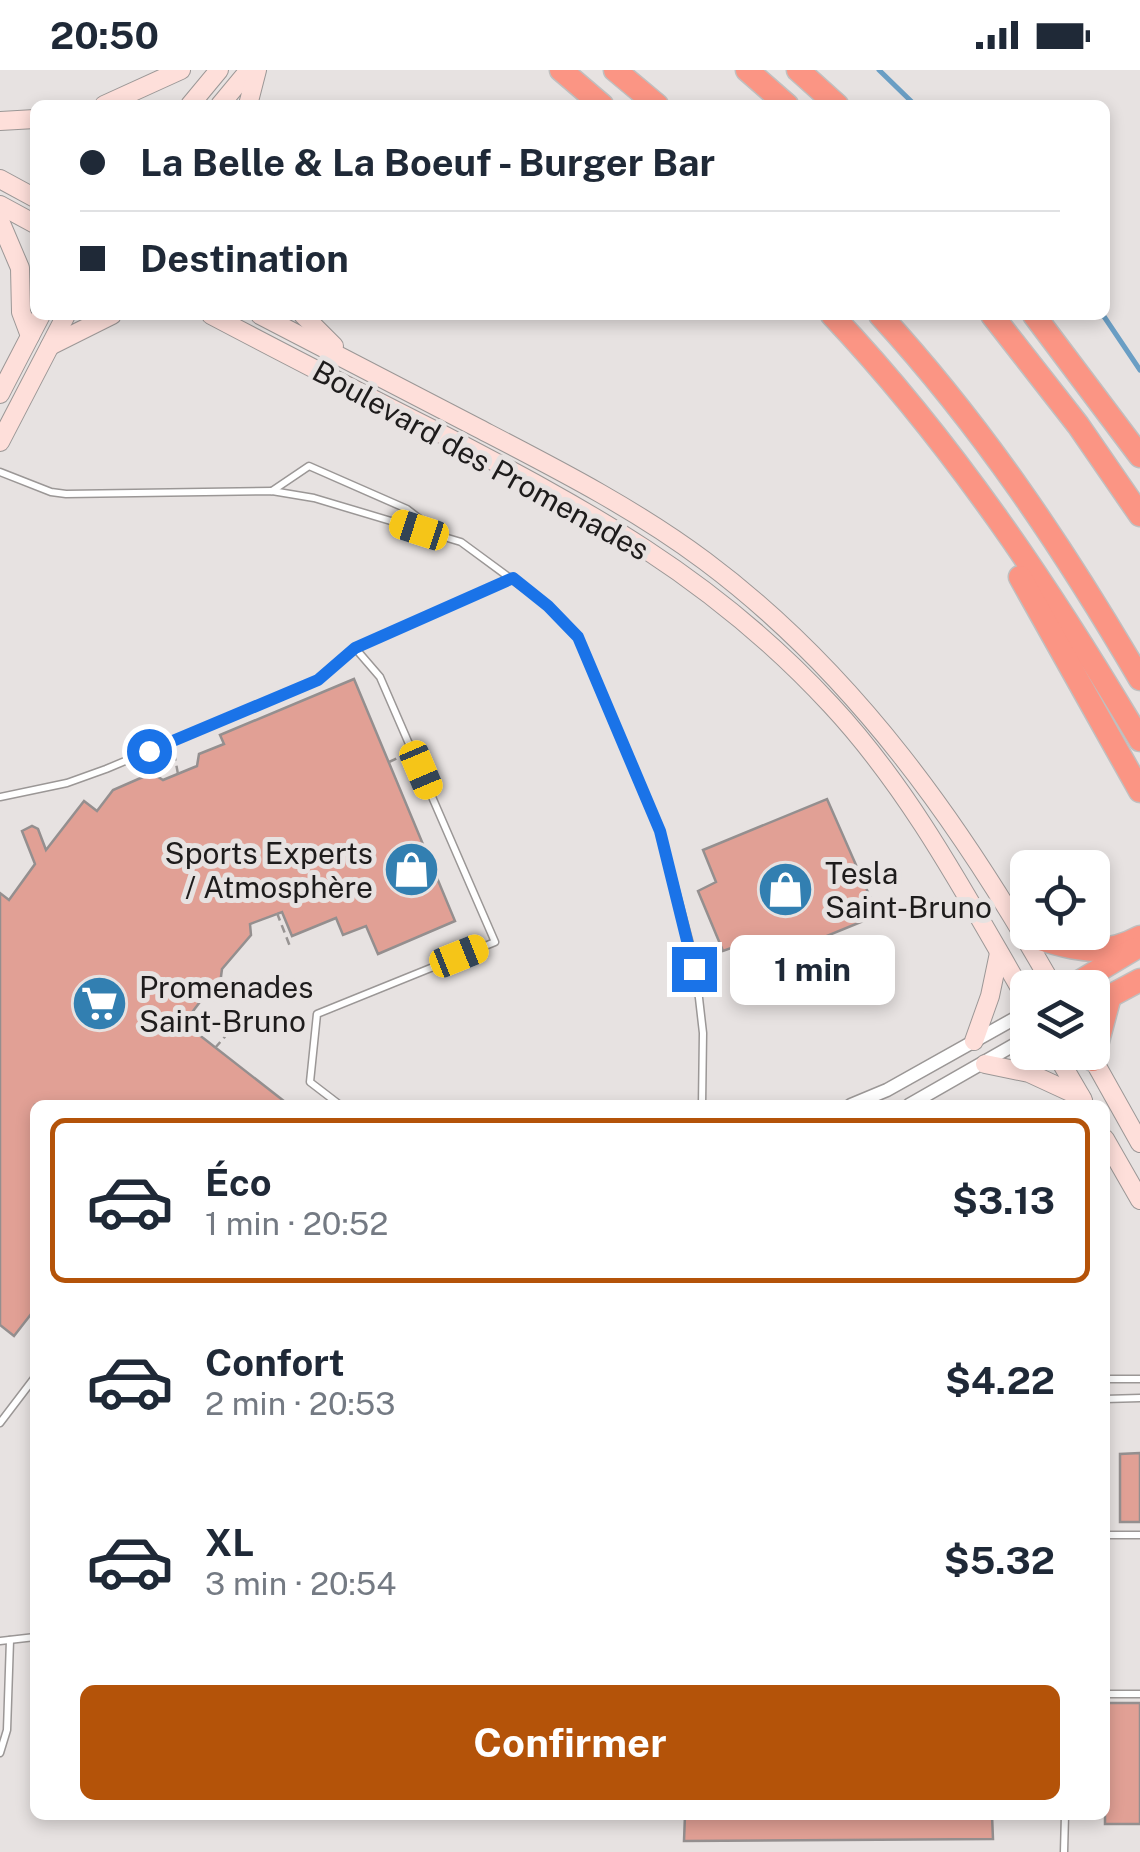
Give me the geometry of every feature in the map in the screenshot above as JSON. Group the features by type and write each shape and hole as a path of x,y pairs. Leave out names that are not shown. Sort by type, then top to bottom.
{"highway":[{"path":"561,70 596,100"},
{"path":"615,70 650,100"},
{"path":"747,70 781,100"},
{"path":"798,70 831,100"},
{"path":"836,320 910,402 951,457 1080,639 1140,740"},
{"path":"884,320 1014,478 1080,578 1140,680"},
{"path":"996,320 1078,424 1140,515"},
{"path":"1038,320 1140,456"},
{"path":"951,457 1140,790"},
{"path":"1110,947 1140,940"},
{"path":"1101,970 1140,940"},
{"path":"1110,997 1140,980"}],"street":[{"path":"115,100 182,70"},
{"path":"194,100 219,70"},
{"path":"224,100 249,70"},
{"path":"249,100 257,70"},
{"path":"0,121 30,120"},
{"path":"0,179 30,195"},
{"path":"0,205 30,221"},
{"path":"0,221 20,268 21,312 30,336"},
{"path":"0,394 38,320"},
{"path":"0,442 64,320"},
{"path":"50,347 102,320"},
{"name":"Boulevard des Promenades","path":"222,320 574,504 651,550 719,601 798,672 866,746 925,827 1010,972"},
{"name":"Boulevard des Promenades","path":"270,320 615,501 692,551 744,592 819,660 882,730 973,855 1010,913"},
{"path":"308,320 352,363"},
{"path":"974,1041 990,996 999,953"},
{"path":"866,1100 1010,1021"},
{"path":"917,1100 1010,1048"},
{"path":"985,1064 1029,1073 1082,1100"},
{"path":"1066,1070 1083,1100"},
{"path":"1099,1070 1140,1143"},
{"path":"1110,1148 1140,1200"}],"lane":[{"path":"272,491 309,466 407,509 443,537"},
{"path":"0,472 50,492 66,494 272,491 314,498 460,542 548,606 578,637 657,821 691,948 703,1033 702,1100"},
{"path":"0,797 67,782 318,680 355,648 513,578"},
{"path":"333,1100 310,1082 318,1014 495,942 380,677 355,648"},
{"path":"1110,1379 1140,1378"},
{"path":"0,1422 30,1383"},
{"path":"1110,1399 1140,1398"},
{"path":"1110,1535 1140,1535"},
{"path":"0,1641 30,1638"},
{"path":"0,1752 7,1730 10,1640"},
{"path":"1110,1694 1140,1694"},
{"path":"1064,1852 1065,1820"}],"path":[{"path":"168,743 176,756 178,774"},
{"path":"390,762 412,752"},
{"path":"158,776 176,756"},
{"path":"277,914 292,949"},
{"path":"215,1048 242,1017"}],"building":[{"name":"Promenades Saint-Bruno","path":"354,679 455,921 378,954 366,926 343,935 336,918 292,936 282,912 250,924 251,935 222,969 220,984 215,982 184,1023 283,1100 30,1100 30,1315 14,1336 0,1325 0,893 9,900 35,864 22,831 32,826 38,829 46,850 84,801 97,811 113,790 152,773 163,780 197,766 199,754 224,744 220,735"},
{"path":"827,799 878,915 751,967 742,944 723,951 698,891 716,882 703,850"},
{"path":"1140,1453 1140,1522 1120,1522 1120,1454"},
{"path":"1110,1703 1140,1703 1140,1824 1105,1824 1105,1820 1110,1820"},
{"path":"685,1820 992,1820 993,1839 684,1841"}],"waterway":[{"path":"879,70 910,100"},
{"path":"1106,320 1140,370"}],"place":[{"name":"Sports Experts / Atmosphère","path":"412,870"},
{"name":"Tesla Saint-Bruno","path":"786,890"},
{"name":"Promenades Saint-Bruno","path":"100,1004"}],"route":[{"path":"149,751 318,680 355,648 513,578 578,637 660,831 694,969"}]}
